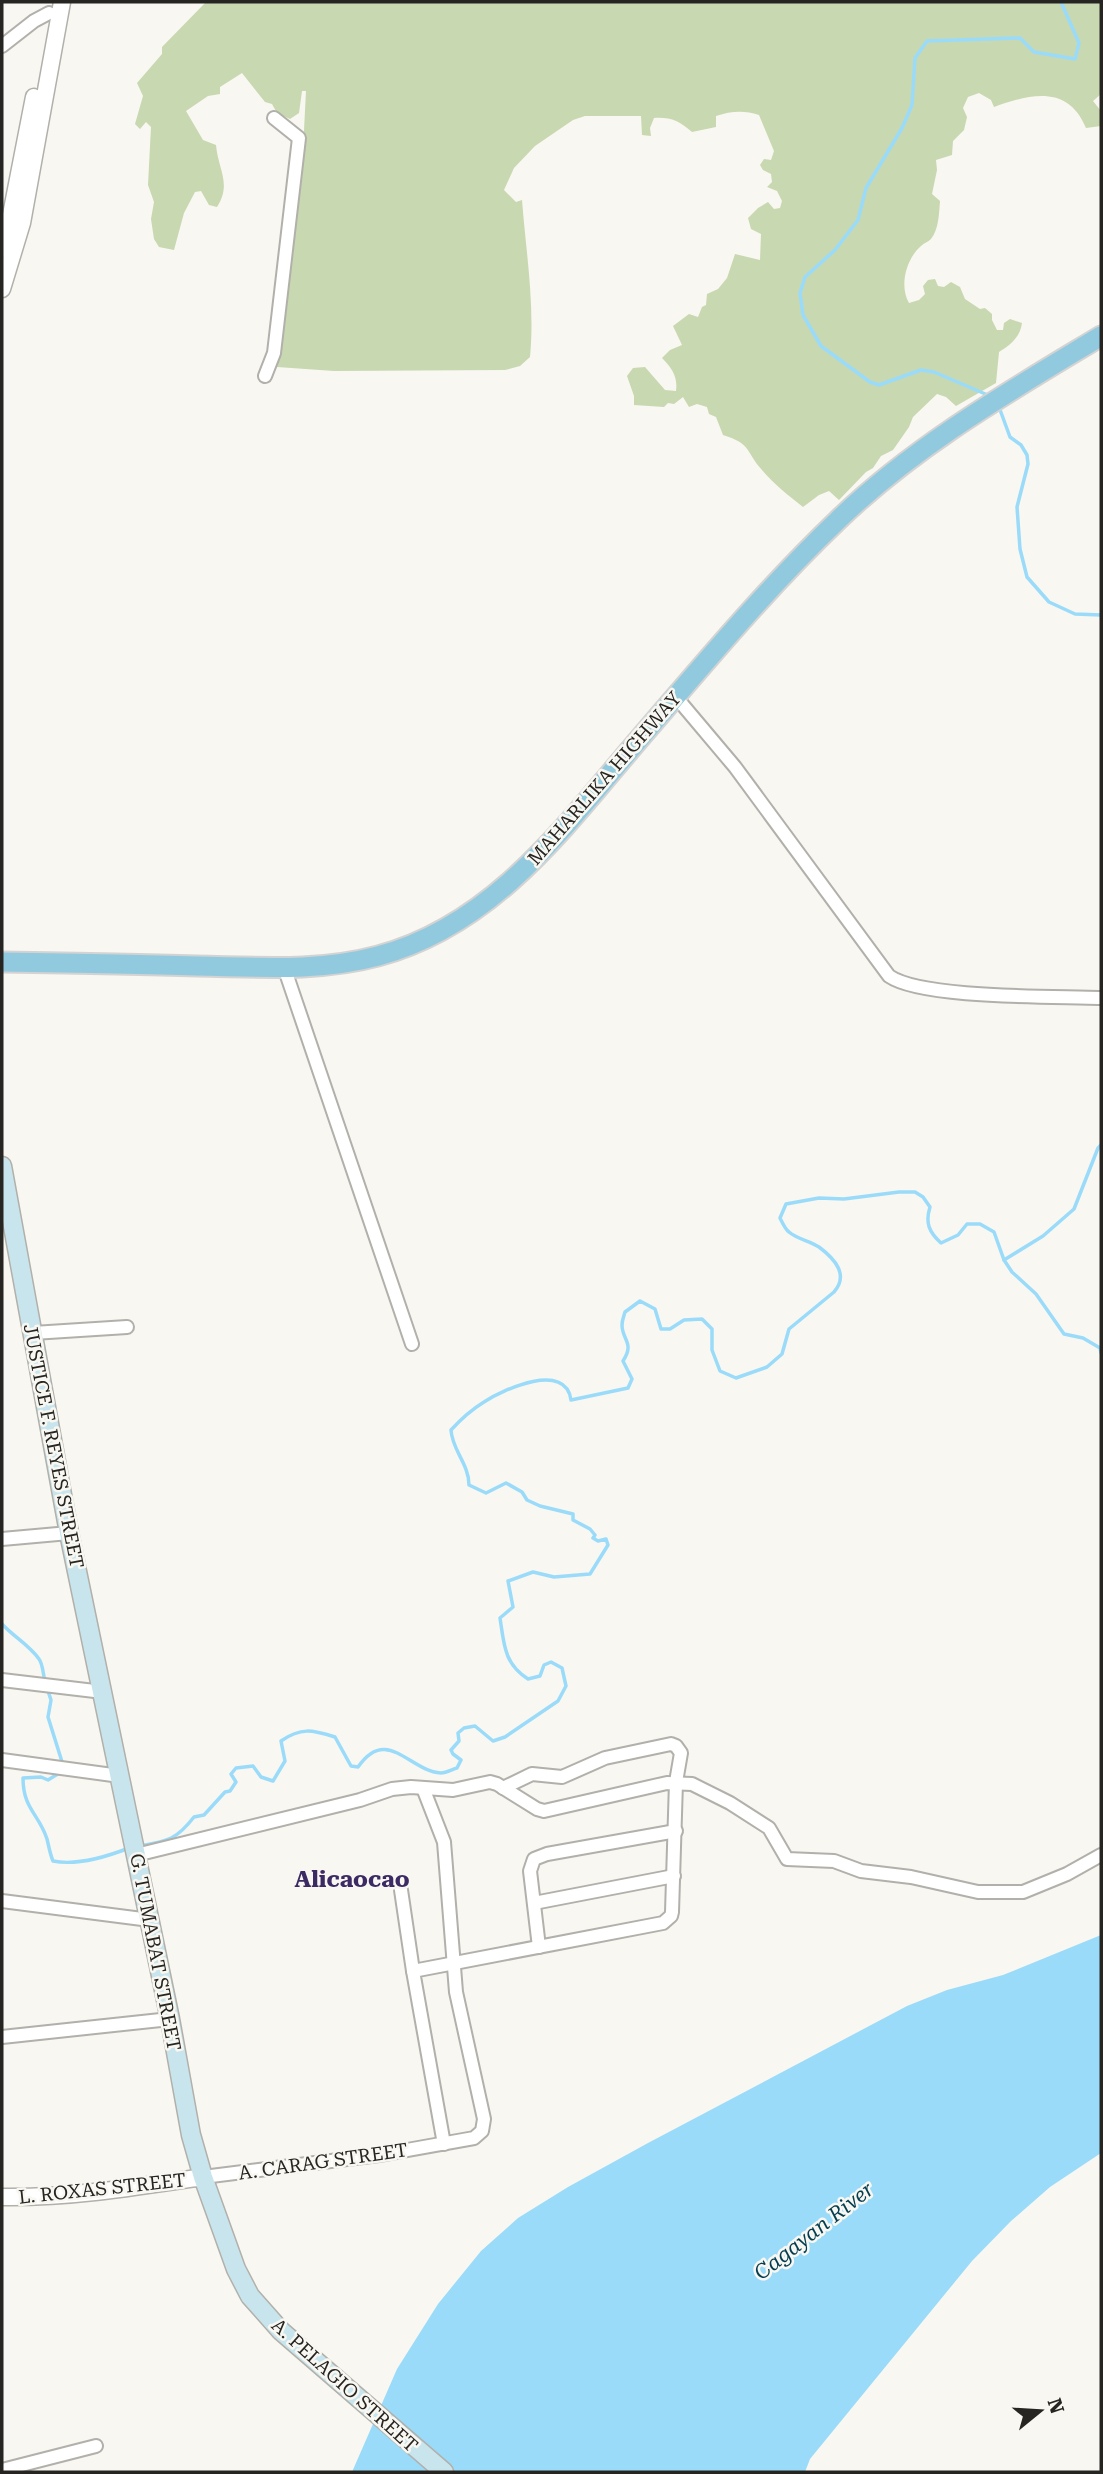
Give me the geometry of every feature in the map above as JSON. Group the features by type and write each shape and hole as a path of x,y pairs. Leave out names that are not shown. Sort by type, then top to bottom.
{"main road":[{"name":"MAHARLIKA HIGHWAY","path":"2,962 320,966 379,956 433,935 489,901 517,877 786,573 868,491 960,424 1101,336"},
{"name":"JUSTICE F. REYES STREET","path":"2,1166 69,1533 110,1726"},
{"name":"G. TUMABAT STREET","path":"110,1726 191,2135 203,2177"},
{"name":"A. PELAGIO STREET","path":"203,2177 236,2269 250,2296 281,2331 444,2472"}],"street":[{"path":"2,289 22,223 62,2"},
{"path":"2,46 50,8"},
{"path":"2,249 19,181 50,8"},
{"path":"265,376 274,353 299,138 274,118"},
{"path":"676,697 735,767 877,964 889,976 906,985 956,992 1101,998"},
{"path":"284,967 412,1344"},
{"path":"33,1334 127,1327"},
{"path":"2,1539 69,1533"},
{"path":"2,1680 103,1692"},
{"path":"412,1972 663,1923 673,1912 676,1782 681,1753 679,1748 671,1744 605,1758 570,1775 554,1777 531,1774 503,1788"},
{"path":"2,1760 120,1776"},
{"path":"135,1849 360,1800 392,1789 453,1790 482,1782 497,1784 544,1811 676,1782 692,1784 730,1802 769,1828 787,1859 834,1861 861,1871 911,1877 978,1892 1023,1892 1067,1874 1101,1855"},
{"name":"A. CARAG STREET","path":"203,2177 379,2155 474,2138 482,2131 484,2125 456,1992 444,1842 423,1788"},
{"path":"539,1947 531,1864 540,1856 676,1831"},
{"path":"534,1903 674,1876"},
{"path":"401,1890 412,1972 444,2144"},
{"path":"2,1901 150,1920"},
{"path":"2,2037 170,2019"},
{"name":"L. ROXAS STREET","path":"2,2197 124,2189 203,2177"},
{"path":"2,2470 96,2446"}],"green space":[{"path":"206,2 1101,2 1101,94 1093,101 1101,111 1101,126 1086,128 1069,104 1047,96 1034,96 994,107 991,100 979,93 968,97 963,108 967,117 964,130 953,141 952,155 936,160 937,170 932,194 940,201 937,226 931,239 911,258 904,281 906,296 909,303 919,300 925,294 923,286 928,280 935,279 938,286 944,287 951,282 960,287 965,299 992,314 997,330 1003,330 1004,323 1010,319 1022,323 1019,332 1011,343 999,352 996,383 956,406 946,397 937,394 913,417 893,450 881,456 873,468 839,500 829,491 803,507 767,475 744,445 723,435 716,417 709,414 707,407 697,404 689,407 683,397 664,407 634,405 634,396 627,376 633,368 645,367 665,390 676,391 674,373 662,358 670,350 682,345 673,326 689,314 698,317 702,307 706,305 707,294 718,289 727,278 735,254 760,260 761,234 751,229 748,218 768,202 774,209 780,208 782,201 777,191 767,187 772,182 771,174 760,165 764,159 771,160 774,151 759,115 743,112 722,114 716,116 716,127 692,132 674,120 654,118 650,128 651,136 642,135 641,116 585,116 573,120 535,146 514,168 504,190 516,202 522,200 531,318 530,357 520,366 505,370 334,371 277,367 303,150 306,91 302,91 299,113 290,119 277,113 272,104 265,102 242,73 220,87 220,94 208,96 186,111 203,140 216,145 224,184 221,199 217,207 209,205 201,191 195,192 184,213 174,250 159,247 154,239 151,219 154,202 148,185 151,127 146,122 140,129 135,124 143,96 137,83 162,54 162,47"}],"water":[{"name":"Cagayan River","path":"1101,1935 1101,2153 1050,2187 1011,2221 972,2261 810,2459 805,2472 352,2472 397,2369 438,2304 481,2251 518,2218 648,2143 907,2006 947,1990 1003,1975"}],"waterway":[{"path":"990,396 934,372 921,370 879,385 870,382 821,346 803,315 800,293 805,277 835,250 858,220 866,188 902,128 912,105 915,58 927,41 1020,38 1034,52 1075,59 1079,43 1061,2"},
{"path":"999,407 1010,437 1021,445 1027,455 1028,464 1017,507 1020,549 1027,577 1049,602 1075,614 1101,615"},
{"path":"1004,1260 1043,1236 1074,1209 1101,1145"},
{"path":"140,1846 171,1838 182,1831 194,1817 204,1815 225,1792 230,1791 236,1782 231,1774 236,1768 253,1766 261,1777 273,1781 285,1761 281,1741 295,1733 313,1731 335,1737 351,1766 358,1767 369,1755 379,1750 389,1750 429,1770 443,1773 457,1768 461,1760 451,1750 459,1741 458,1733 464,1728 475,1726 493,1741 505,1737 558,1701 566,1686 562,1668 551,1662 544,1665 540,1676 528,1679 514,1667 506,1653 500,1618 513,1607 508,1581 533,1572 554,1577 590,1574 608,1545 606,1539 598,1541 593,1538 595,1535 590,1529 573,1520 573,1514 527,1500 522,1492 506,1483 486,1493 469,1485 451,1430 484,1402 533,1381 558,1382 567,1388 571,1400 628,1388 632,1379 623,1361 628,1346 622,1321 625,1312 640,1301 655,1309 661,1329 670,1329 684,1320 702,1319 712,1329 712,1350 720,1371 736,1378 767,1367 782,1354 789,1329 834,1292 840,1279 835,1262 825,1252 786,1229 780,1218 786,1204 819,1198 844,1199 915,1192 923,1197 930,1207 929,1227 941,1243 958,1235 967,1224 980,1224 994,1232 1004,1260 1012,1272 1036,1294 1064,1334 1083,1338 1100,1348 1101,1353"},
{"path":"2,1624 39,1659 45,1681"},
{"path":"47,1688 51,1700 48,1717 63,1765"},
{"path":"61,1772 48,1780 41,1777 23,1778 28,1804 44,1830 53,1861 82,1861 129,1848"}],"district":[{"name":"Alicaocao","path":"352,1879"}]}
